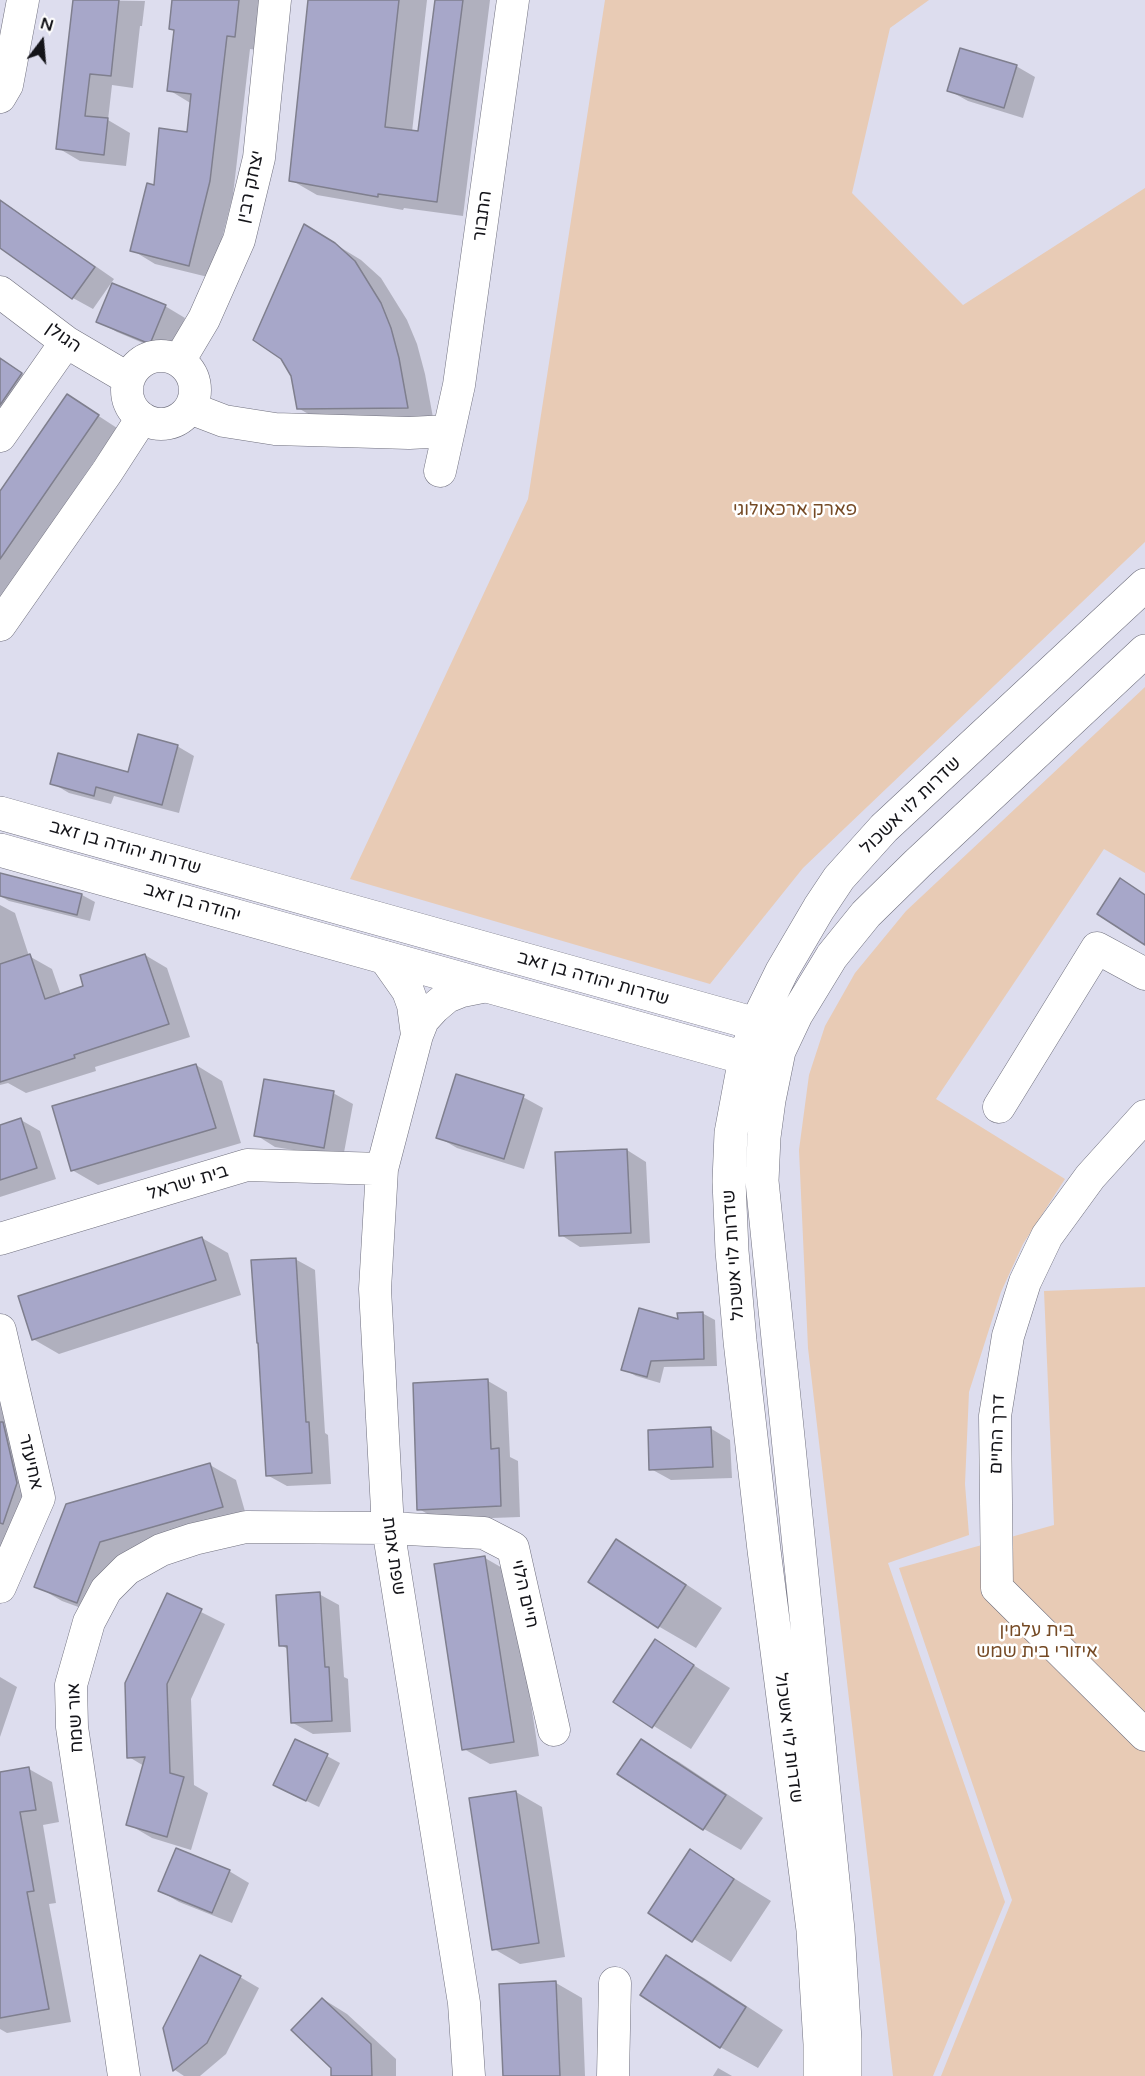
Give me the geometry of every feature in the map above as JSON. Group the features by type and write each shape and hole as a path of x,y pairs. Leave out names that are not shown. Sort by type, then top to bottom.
{"main road":[{"name":"שדרות לוי אשכול","path":"820,2076 813,1930 764,1551 732,1251 729,1181 731,1133 745,1058 756,1024 795,946 839,878 884,828 1145,585"},
{"name":"שדרות לוי אשכול","path":"845,2076 838,1930 762,1181 768,1100 779,1051 813,984 866,914 927,854 1145,651"},
{"name":"שדרות יהודה בן זאב","path":"0,813 756,1024"},
{"name":"יהודה בן זאב","path":"0,850 384,957"},
{"name":"שדרות יהודה בן זאב","path":"384,957 745,1058 779,1051"},
{"path":"756,1024 779,1051"}],"street":[{"path":"0,98 7,85 23,0"},
{"name":"יצחק רבין","path":"179,361 204,319 239,240 259,158 275,0"},
{"name":"התבור","path":"440,471 462,362 513,0"},
{"name":"הגולן","path":"0,292 66,342 129,379"},
{"path":"0,435 66,342"},
{"path":"153,356 171,357 179,361 190,371 195,383 195,396 190,408 183,416 163,424 142,418 131,405 127,388 129,379 138,365 153,356"},
{"path":"190,408 224,421 275,429 409,433 449,431"},
{"path":"0,625 142,418"},
{"path":"999,1107 1097,948 1145,974"},
{"name":"שפת אמת","path":"384,957 408,991 413,1005 417,1035"},
{"name":"שפת אמת","path":"469,2076 464,2003 388,1528 375,1289 382,1168 417,1035 423,1020 447,997 462,991 487,986"},
{"name":"דרך החיים","path":"1145,1116 1089,1177 1047,1236 1025,1282 1008,1336 994,1416 997,1588 1145,1735"},
{"name":"בית ישראל","path":"0,1239 247,1165 382,1168"},
{"name":"אחיעזר","path":"0,1330 39,1498 0,1587"},
{"name":"אור שמח","path":"124,2076 72,1727 71,1685 89,1622 106,1590 128,1569 161,1550 194,1539 246,1527 388,1528"},
{"name":"חיים הלוי","path":"388,1528 484,1533 513,1548 554,1730"},
{"path":"613,2076 615,1983"}],"green space":[{"name":"פארק ארכאולוגי","path":"605,0 929,0 890,28 852,193 963,305 1145,188 1145,542 803,868 710,984 350,879 528,499"},
{"path":"1145,687 1145,873 1104,849 936,1099 1065,1179 1023,1244 1001,1292 969,1392 965,1484 969,1535 888,1563 1005,1902 933,2076 893,2076 808,1348 799,1150 809,1075 825,1026 855,973 906,911"},
{"name":"בית עלמין איזורי בית שמש","path":"1145,1287 1145,2076 941,2076 1012,1900 899,1568 1054,1525 1044,1291"}],"building":[{"path":"73,0 119,0 111,76 90,74 85,116 108,118 104,155 56,149"},
{"path":"172,0 239,0 235,37 227,36 210,181 189,266 130,251 147,183 154,185 159,128 187,132 191,94 167,91 174,30 169,29"},
{"path":"308,0 399,0 385,127 418,131 435,0 463,0 437,202 378,194 378,197 289,181"},
{"path":"960,48 1017,65 1004,108 947,91"},
{"path":"0,200 95,267 72,299 0,248"},
{"path":"304,224 335,243 355,261 381,303 399,358 408,408 297,409 291,376 281,359 253,340"},
{"path":"112,283 166,305 150,344 96,322"},
{"path":"0,358 22,373 0,405"},
{"path":"67,394 99,415 0,559 0,491"},
{"path":"138,734 178,745 162,805 96,787 94,796 50,784 58,753 128,772"},
{"path":"0,873 82,894 77,915 0,896"},
{"path":"1120,878 1145,895 1145,945 1097,914"},
{"path":"30,954 45,999 83,986 80,975 145,954 169,1024 0,1082 0,964"},
{"path":"196,1064 216,1128 71,1171 52,1106"},
{"path":"456,1074 524,1095 504,1159 436,1138"},
{"path":"264,1079 334,1091 324,1148 254,1136"},
{"path":"21,1118 37,1168 0,1180 0,1125"},
{"path":"627,1149 631,1233 559,1236 555,1152"},
{"path":"202,1237 216,1280 32,1340 18,1296"},
{"path":"296,1258 306,1422 309,1422 312,1473 266,1476 251,1260"},
{"path":"639,1308 678,1319 677,1313 703,1312 704,1359 651,1361 647,1377 621,1370"},
{"path":"488,1379 491,1449 499,1448 501,1506 417,1510 413,1383"},
{"path":"0,1422 3,1422 17,1483 3,1524 0,1523"},
{"path":"711,1427 713,1467 649,1470 648,1430"},
{"path":"210,1463 223,1507 100,1542 77,1603 34,1587 66,1504"},
{"path":"616,1539 686,1585 658,1628 588,1582"},
{"path":"485,1556 514,1742 462,1750 434,1564"},
{"path":"320,1592 325,1667 329,1667 332,1721 291,1723 287,1646 279,1646 276,1595"},
{"path":"167,1593 202,1609 167,1684 170,1773 184,1777 167,1837 126,1825 145,1757 127,1758 125,1683"},
{"path":"655,1639 694,1665 652,1728 613,1702"},
{"path":"295,1739 328,1754 306,1801 273,1785"},
{"path":"641,1739 726,1795 703,1830 617,1774"},
{"path":"29,1767 36,1810 20,1812 34,1891 27,1892 49,2009 0,2018 0,1772"},
{"path":"516,1791 539,1943 492,1950 469,1798"},
{"path":"176,1848 230,1870 212,1913 158,1891"},
{"path":"690,1849 734,1879 692,1942 648,1913"},
{"path":"200,1955 241,1976 207,2043 173,2071 163,2028"},
{"path":"666,1955 746,2007 720,2048 640,1995"},
{"path":"556,1981 560,2076 503,2076 499,1984"},
{"path":"322,1998 371,2044 372,2076 331,2076 331,2068 291,2030"}]}
